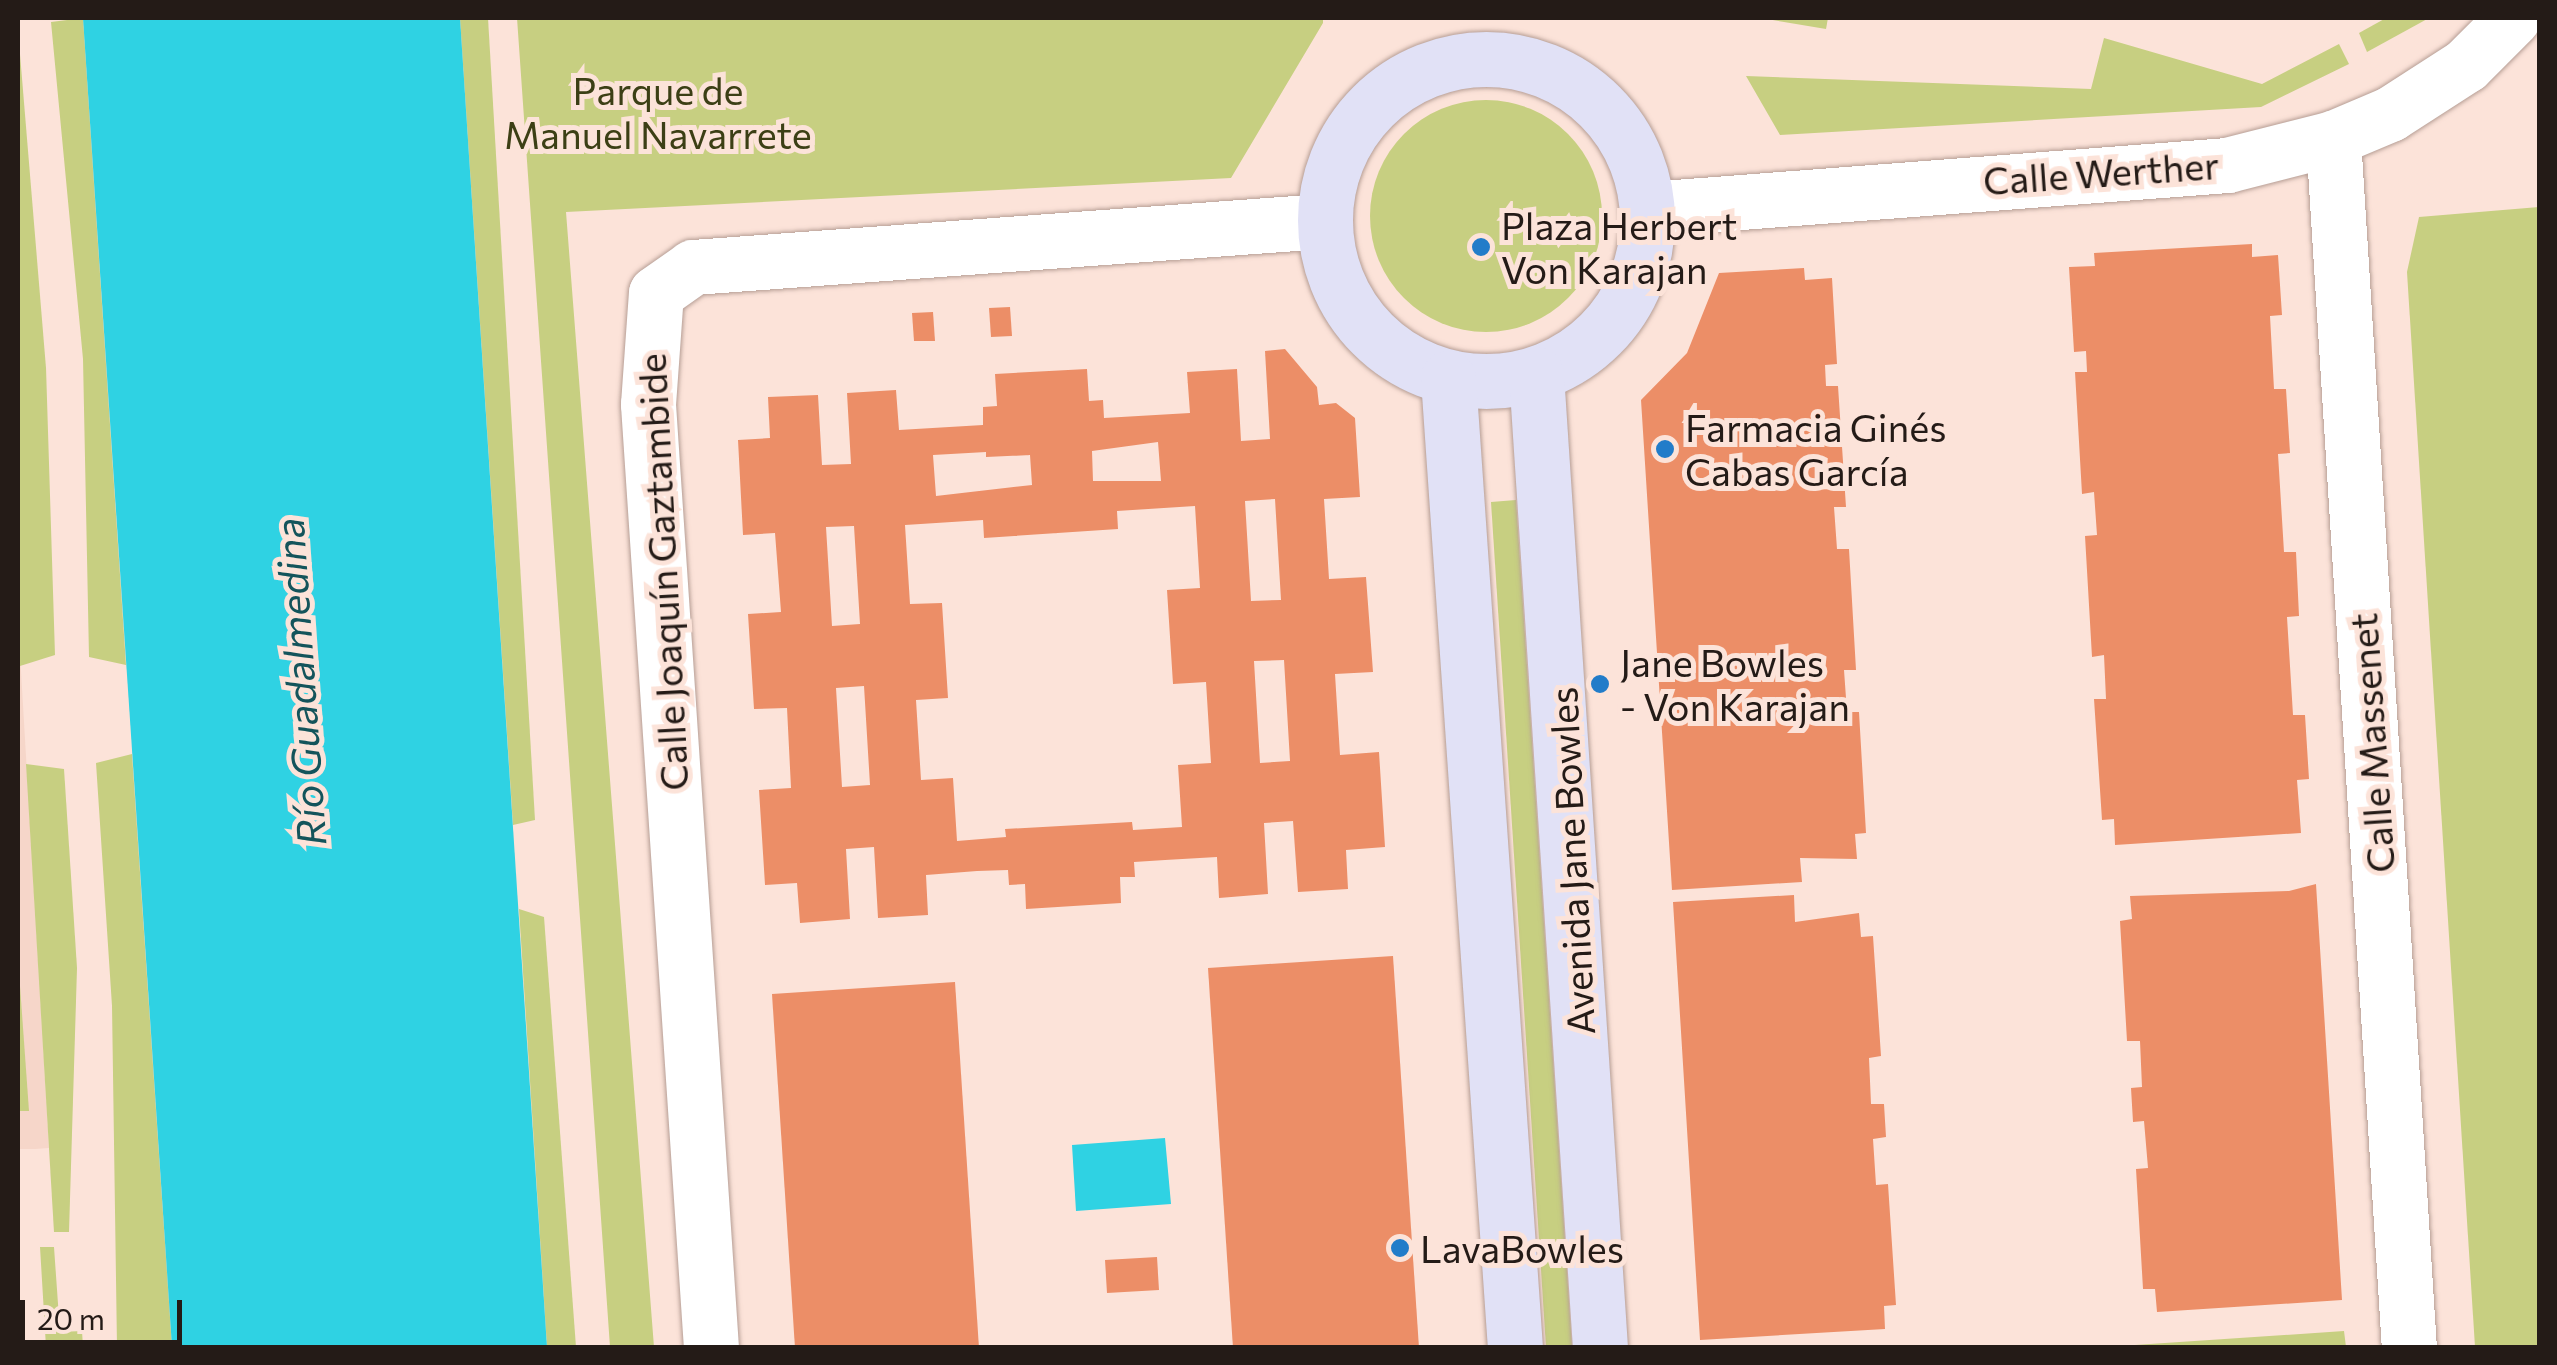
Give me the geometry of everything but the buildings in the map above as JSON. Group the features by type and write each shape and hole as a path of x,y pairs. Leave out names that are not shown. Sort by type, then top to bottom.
{"main road":[{"path":"1461,39 1559,76 1600,104 1626,137 1649,209 1636,284 1595,340 1536,374 1492,382 1448,378 1397,356 1356,318 1331,268 1323,221 1334,162 1362,117 1461,39"},
{"name":"Avenida Jane Bowles","path":"1536,374 1600,1348"},
{"path":"1448,378 1516,1348"}],"street":[{"name":"Calle Werther","path":"1649,209 2227,165 2333,138 2390,114 2466,65 2513,18"},
{"name":"Calle Massenet","path":"2333,138 2409,1348"},
{"name":"Calle Joaquín Gaztambide","path":"710,1348 648,404 656,293 693,266 1323,221"}],"shaded area":[{"path":"18,620 49,1148 35,1149 18,1149"}],"green space":[{"path":"83,18 126,665 89,657 83,359 51,22"},
{"path":"460,18 488,18 535,820 513,825"},
{"name":"Parque de Manuel Navarrete","path":"517,18 1323,18 1231,178 566,212 654,1347 610,1347"},
{"path":"1761,18 1828,18 1826,29"},
{"path":"2386,18 2429,18 2367,52 2359,33"},
{"path":"18,30 46,368 55,655 20,666"},
{"path":"2104,38 2262,84 2339,44 2349,64 2261,107 1780,135 1746,76 2091,89"},
{"path":"1486,100 1530,109 1568,134 1593,172 1602,216 1593,260 1568,298 1530,323 1486,332 1442,323 1404,298 1379,260 1370,216 1379,172 1404,134 1442,109"},
{"path":"2539,207 2539,1347 2475,1347 2407,272 2419,217"},
{"path":"1516,500 1572,1347 1546,1347 1491,502"},
{"path":"132,754 172,1347 117,1347 112,1006 96,763"},
{"path":"26,764 64,769 77,968 69,1232 54,1232"},
{"path":"519,909 544,917 576,1347 547,1347"},
{"path":"18,958 29,1111 18,1111"},
{"path":"40,1247 54,1247 60,1332 82,1331 83,1347 46,1347"},
{"path":"2344,1331 2346,1347 2105,1347"}],"water":[{"name":"Río Guadalmedina","path":"83,18 460,18 547,1347 172,1347"},
{"path":"1165,1138 1171,1204 1076,1211 1072,1145"}],"place":[{"name":"Plaza Herbert Von Karajan","path":"1481,247"},
{"name":"Farmacia Ginés Cabas García","path":"1665,449"},
{"name":"Jane Bowles - Von Karajan","path":"1600,684"},
{"name":"LavaBowles","path":"1400,1248"}]}
